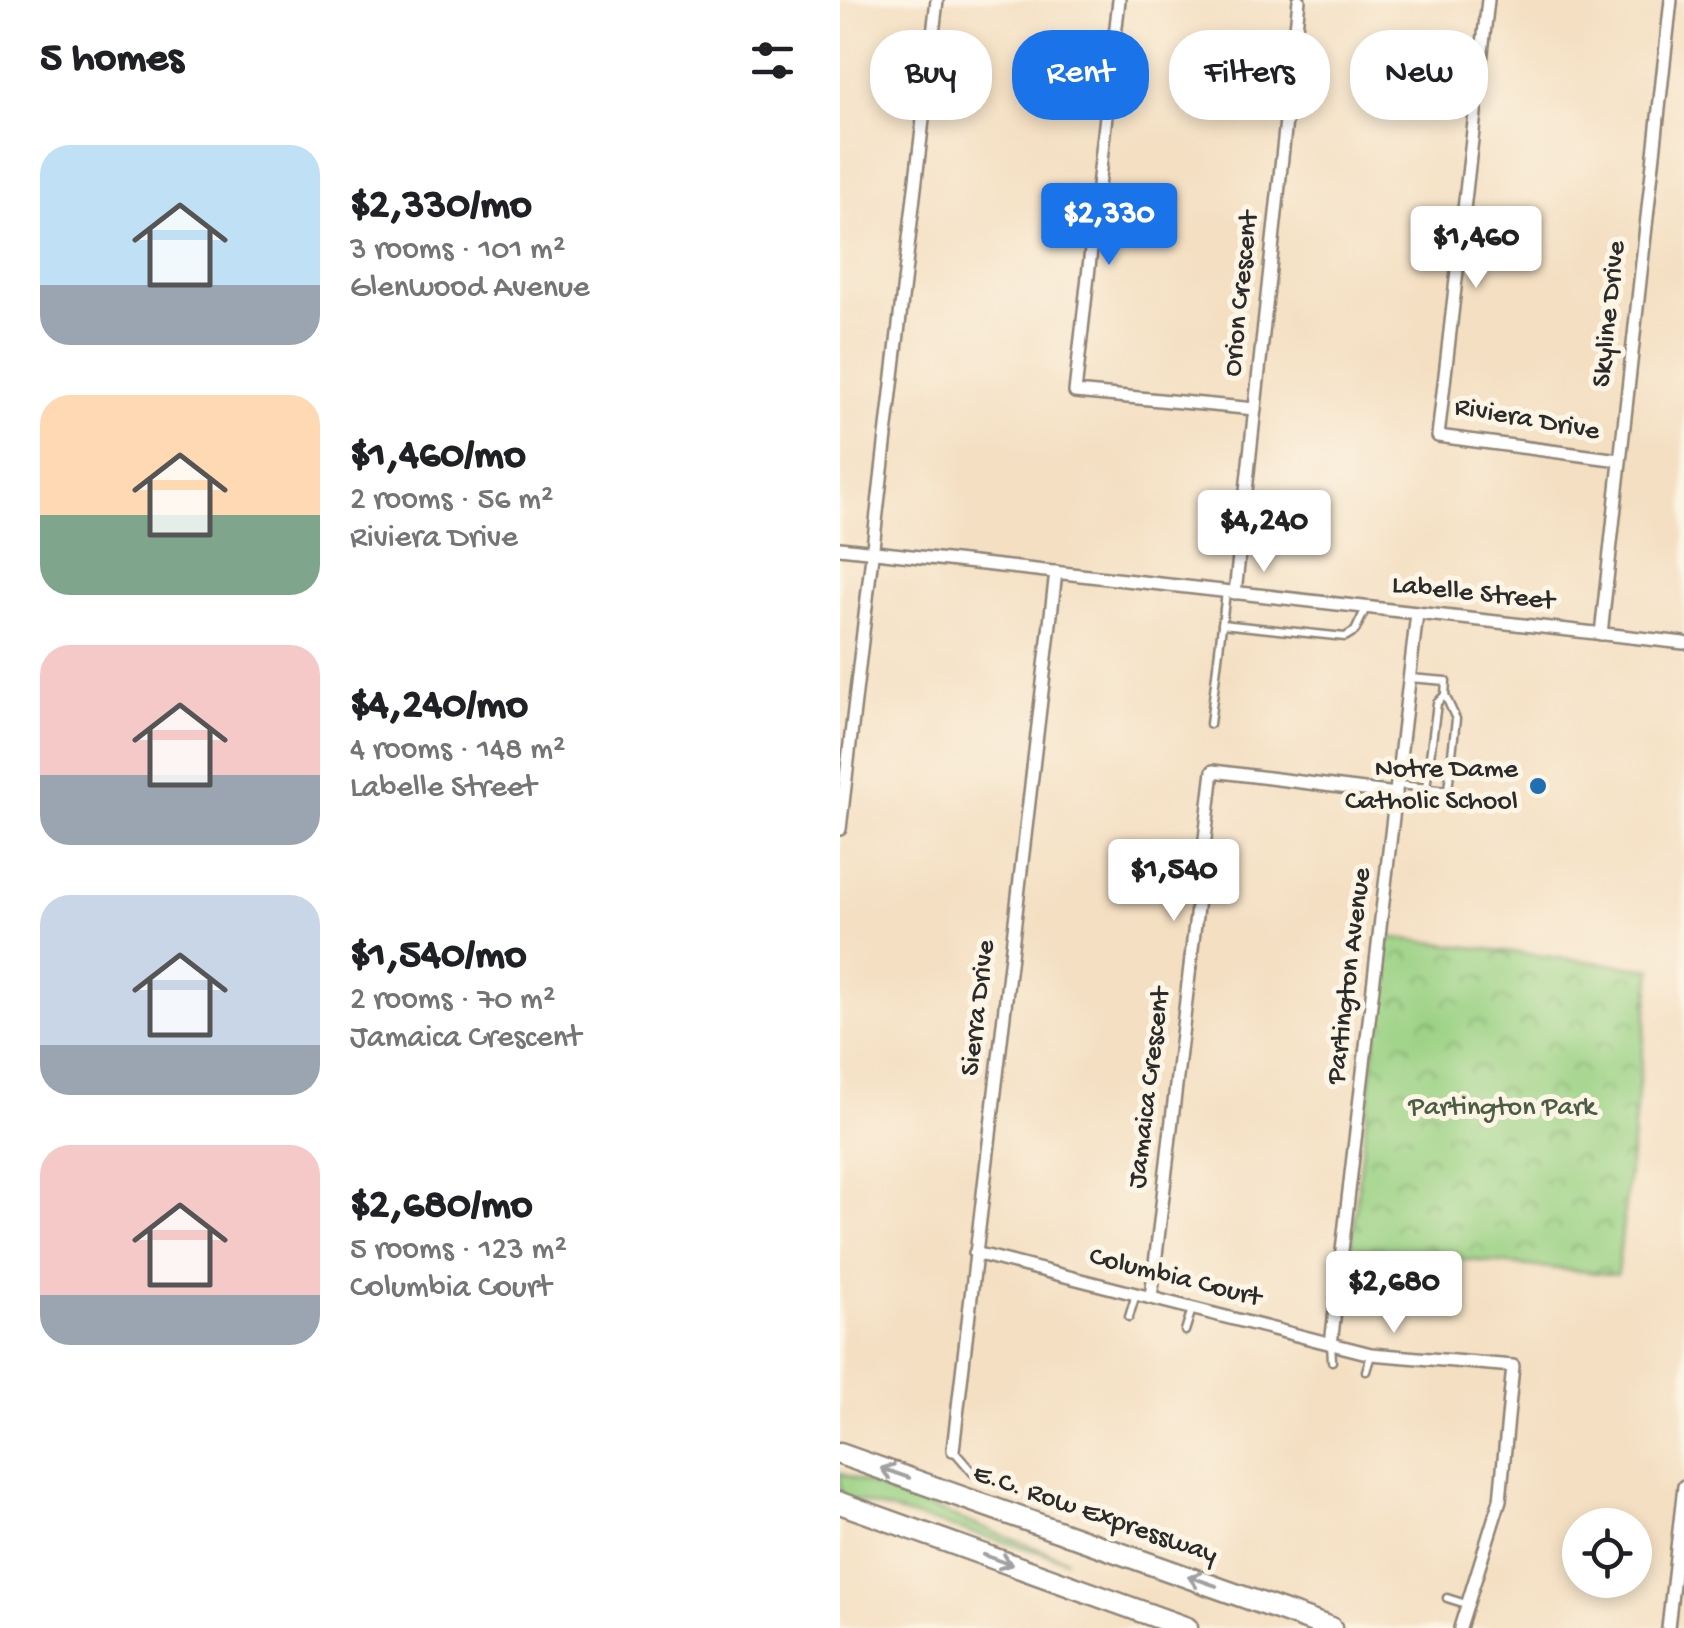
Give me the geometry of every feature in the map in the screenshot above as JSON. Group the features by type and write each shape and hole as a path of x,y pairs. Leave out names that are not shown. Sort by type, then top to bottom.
{"highway":[{"name":"E.C. Row Expressway","path":"840,1454 1331,1628"},
{"path":"840,1503 1187,1628"}],"street":[{"path":"840,830 937,0"},
{"path":"1119,0 1074,392 1255,409"},
{"name":"Orion Crescent","path":"1230,592 1255,409 1299,0"},
{"name":"Riviera Drive","path":"1488,0 1438,436 1619,460"},
{"name":"Skyline Drive","path":"1601,634 1671,0"},
{"name":"Labelle Street","path":"840,548 1684,643"},
{"name":"Sierra Drive","path":"954,1450 1056,572"},
{"name":"Partington Avenue","path":"1331,1344 1417,613"},
{"name":"Jamaica Crescent","path":"1151,1298 1212,771 1397,789"},
{"name":"Columbia Court","path":"974,1253 1371,1354 1513,1366 1500,1500 1460,1628"},
{"path":"1668,1628 1684,1486"}],"lane":[{"path":"1210,724 1222,624 1230,592"},
{"path":"1222,624 1345,636 1355,632 1367,607"},
{"path":"1397,789 1448,790 1456,719 1445,694 1446,681 1409,678"},
{"path":"1426,788 1437,703 1445,694"},
{"path":"1129,1316 1136,1294"},
{"path":"1185,1331 1192,1308"},
{"path":"1331,1344 1332,1361"},
{"path":"1366,1371 1371,1354"},
{"path":"954,1450 973,1473"},
{"path":"1447,1598 1468,1604"}],"green space":[{"name":"Partington Park","path":"1387,937 1652,969 1617,1275 1351,1248"},
{"path":"840,1473 1067,1560 840,1496"}],"place":[{"name":"Notre Dame Catholic School","path":"1538,786"}]}
